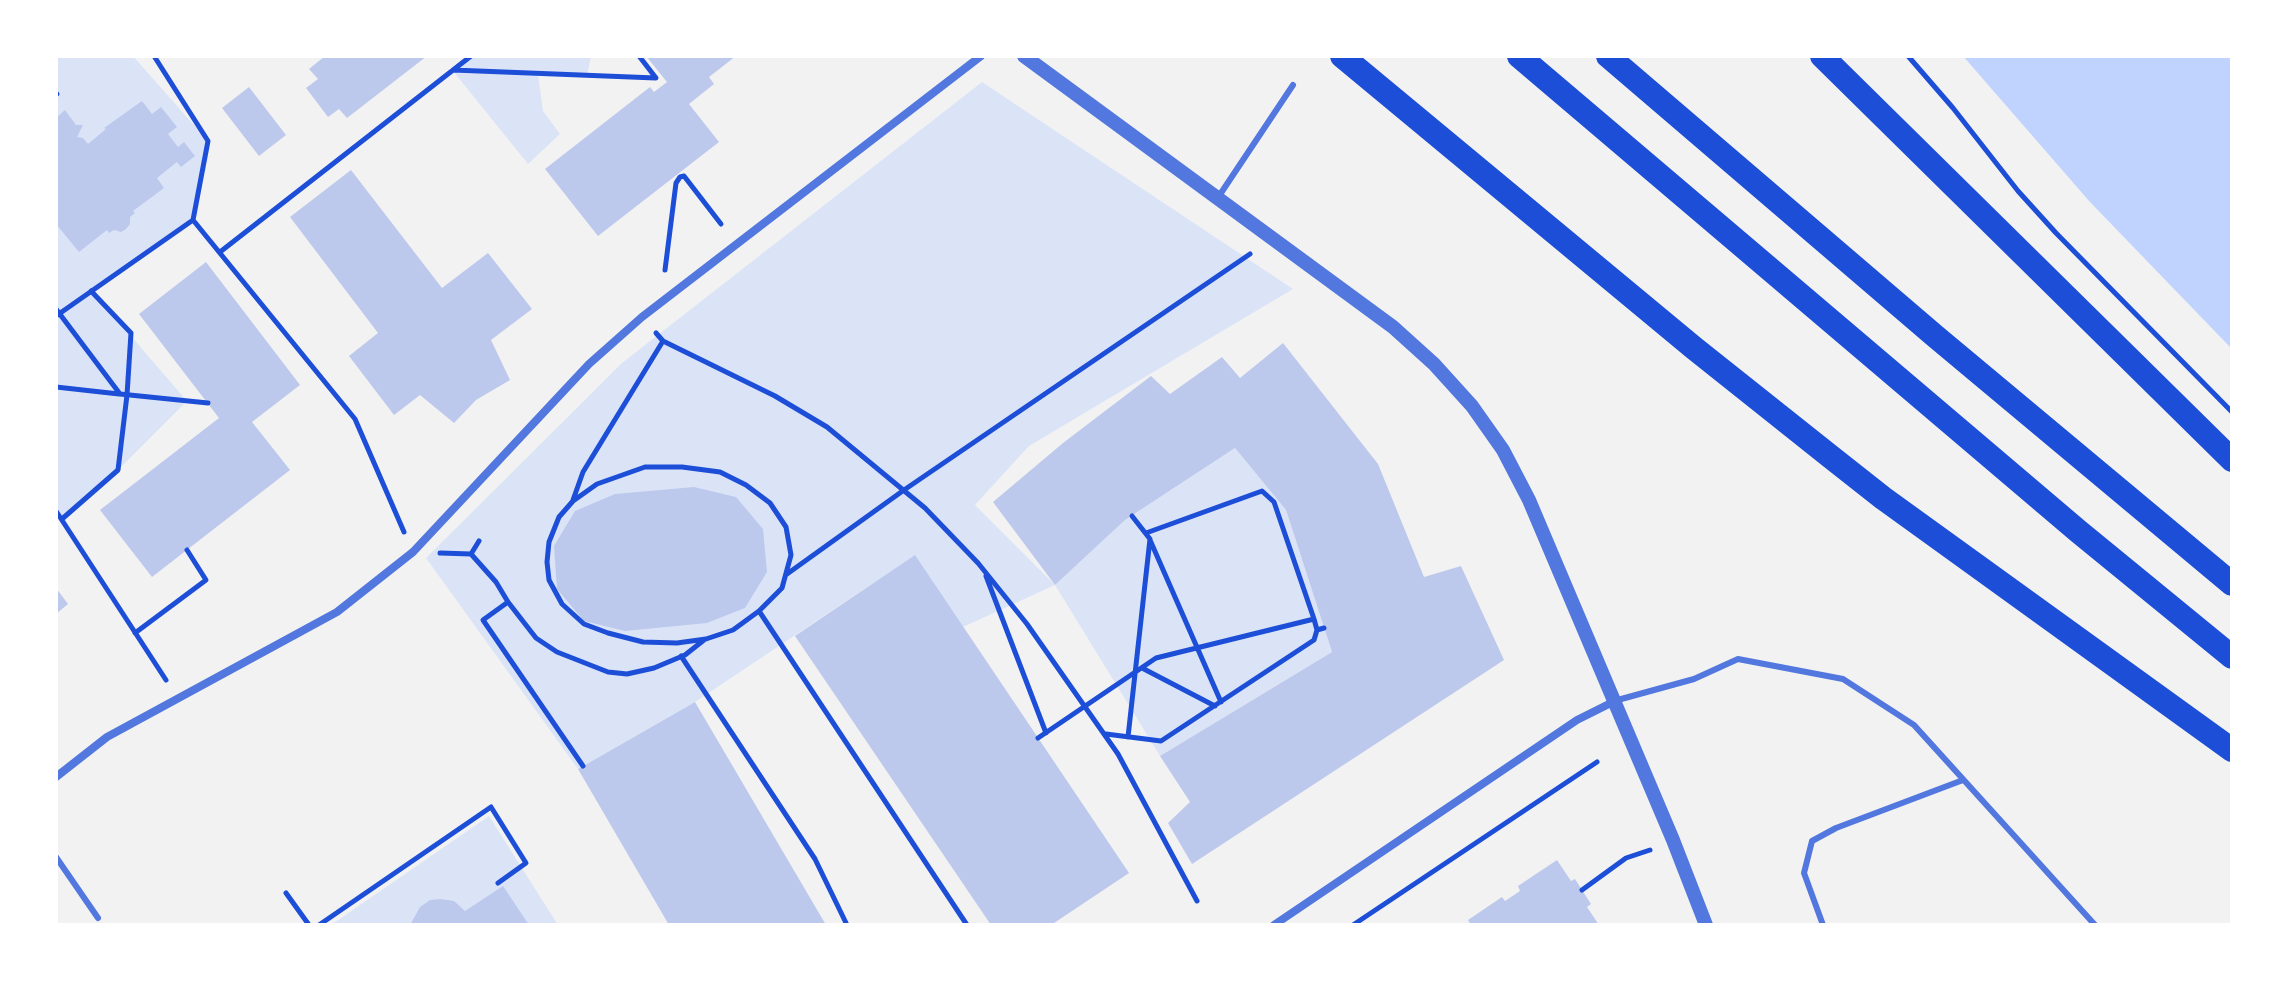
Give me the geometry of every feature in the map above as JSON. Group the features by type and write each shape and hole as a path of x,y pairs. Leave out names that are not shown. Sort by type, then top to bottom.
{"highway":[{"path":"1342,56 1682,338 1831,457 2232,750"},
{"path":"1519,56 2044,502 2232,657"},
{"path":"1608,56 1935,336 2232,584"},
{"path":"1822,56 2232,460"}],"street":[{"path":"56,777 107,737 337,612 413,552 610,344 981,56"},
{"path":"1024,56 1393,327 1434,364 1472,406 1518,476 1706,925"},
{"path":"1274,925 1577,720 1613,702"}],"lane":[{"path":"1217,199 1293,85"},
{"path":"1613,702 1694,679 1738,659 1843,679 1914,725 2095,925"},
{"path":"1823,925 1804,873 1812,841 1836,828 1963,780"},
{"path":"56,857 98,918"}],"path":[{"path":"124,395 57,313 193,220 208,141 154,56"},
{"path":"220,252 471,56"},
{"path":"453,70 656,78 639,56"},
{"path":"1908,56 2056,233 2232,412"},
{"path":"665,270 676,183 680,177 684,176 721,224"},
{"path":"193,220 355,419 413,552"},
{"path":"786,574 1250,254"},
{"path":"62,519 118,470 131,333 91,291"},
{"path":"573,501 583,472 663,341 775,396 827,427 925,508 984,570 1027,624 1105,734 1152,814 1197,901"},
{"path":"56,387 208,403"},
{"path":"645,467 682,467 720,472 746,485 770,503 786,527 791,555 786,574 782,588 759,611 733,630 706,639 677,643 643,642 584,624 562,604 549,580 549,542 559,517 573,501 597,484 645,467"},
{"path":"1105,734 1161,741 1314,640 1321,629 1314,619 1274,502 1262,491 1148,536"},
{"path":"56,511 177,697"},
{"path":"1132,516 1148,536 1218,704"},
{"path":"1128,737 1148,536"},
{"path":"479,541 471,554 496,582 536,638 568,657 608,672 627,674 654,668 681,656 706,639"},
{"path":"135,633 206,580 187,550"},
{"path":"984,570 1046,733"},
{"path":"508,602 483,620 583,766"},
{"path":"759,611 967,925"},
{"path":"1038,738 1156,658 1314,619"},
{"path":"681,656 815,859 847,925"},
{"path":"1141,668 1218,704"},
{"path":"1353,925 1597,762"},
{"path":"319,925 491,807 526,863 498,883"},
{"path":"1582,890 1626,858 1673,840"},
{"path":"286,893 309,925"}],"shaded area":[{"path":"56,56 133,56 208,141 193,220 92,291 187,401 118,470 62,519 56,511"},
{"path":"471,56 591,56 587,76 538,74 543,111 560,134 528,164 453,71"},
{"path":"982,82 1293,289 1029,446 975,505 1055,585 963,627 914,556 695,702 578,769 426,558 622,363"},
{"path":"1235,448 1286,510 1332,652 1160,756 1055,585 1125,520"},
{"path":"489,816 558,925 331,925"}],"water":[{"path":"1963,56 2232,56 2232,349 2090,202"}],"building":[{"path":"325,56 427,56 347,118 339,109 328,117 306,88 318,79 309,69"},
{"path":"646,56 736,56 709,77 714,84 689,104 719,142 598,236 545,169 650,87 654,92 667,82"},
{"path":"249,87 286,135 259,156 222,108"},
{"path":"142,101 152,114 161,107 177,127 168,134 178,147 184,142 195,156 181,167 177,162 157,178 164,188 133,211 135,213 126,229 109,233 107,230 79,252 56,224 56,118 65,110 76,125 83,125 77,137 88,144 104,128"},
{"path":"351,170 442,288 488,253 532,309 491,340 510,380 476,400 454,423 420,395 394,415 349,356 378,333 290,217"},
{"path":"206,262 300,385 252,422 290,470 152,577 100,510 219,418 139,314"},
{"path":"1283,343 1378,464 1424,577 1461,566 1504,660 1192,864 1168,823 1190,802 1160,756 1332,652 1286,510 1235,448 1125,520 1055,585 993,502 1063,443 1151,376 1170,394 1222,357 1240,378"},
{"path":"694,487 736,497 763,529 767,572 745,608 707,623 625,631 584,621 557,589 554,546 575,511 615,494"},
{"path":"915,555 1129,873 1051,925 991,925 795,636"},
{"path":"56,588 68,604 56,614"},
{"path":"695,702 826,925 669,925 578,769"},
{"path":"1557,860 1571,881 1575,879 1591,904 1587,907 1599,925 1471,925 1468,920 1502,897 1505,901 1520,891 1518,886"},
{"path":"503,886 529,925 410,925 420,907 430,900 454,901 465,911"}]}
